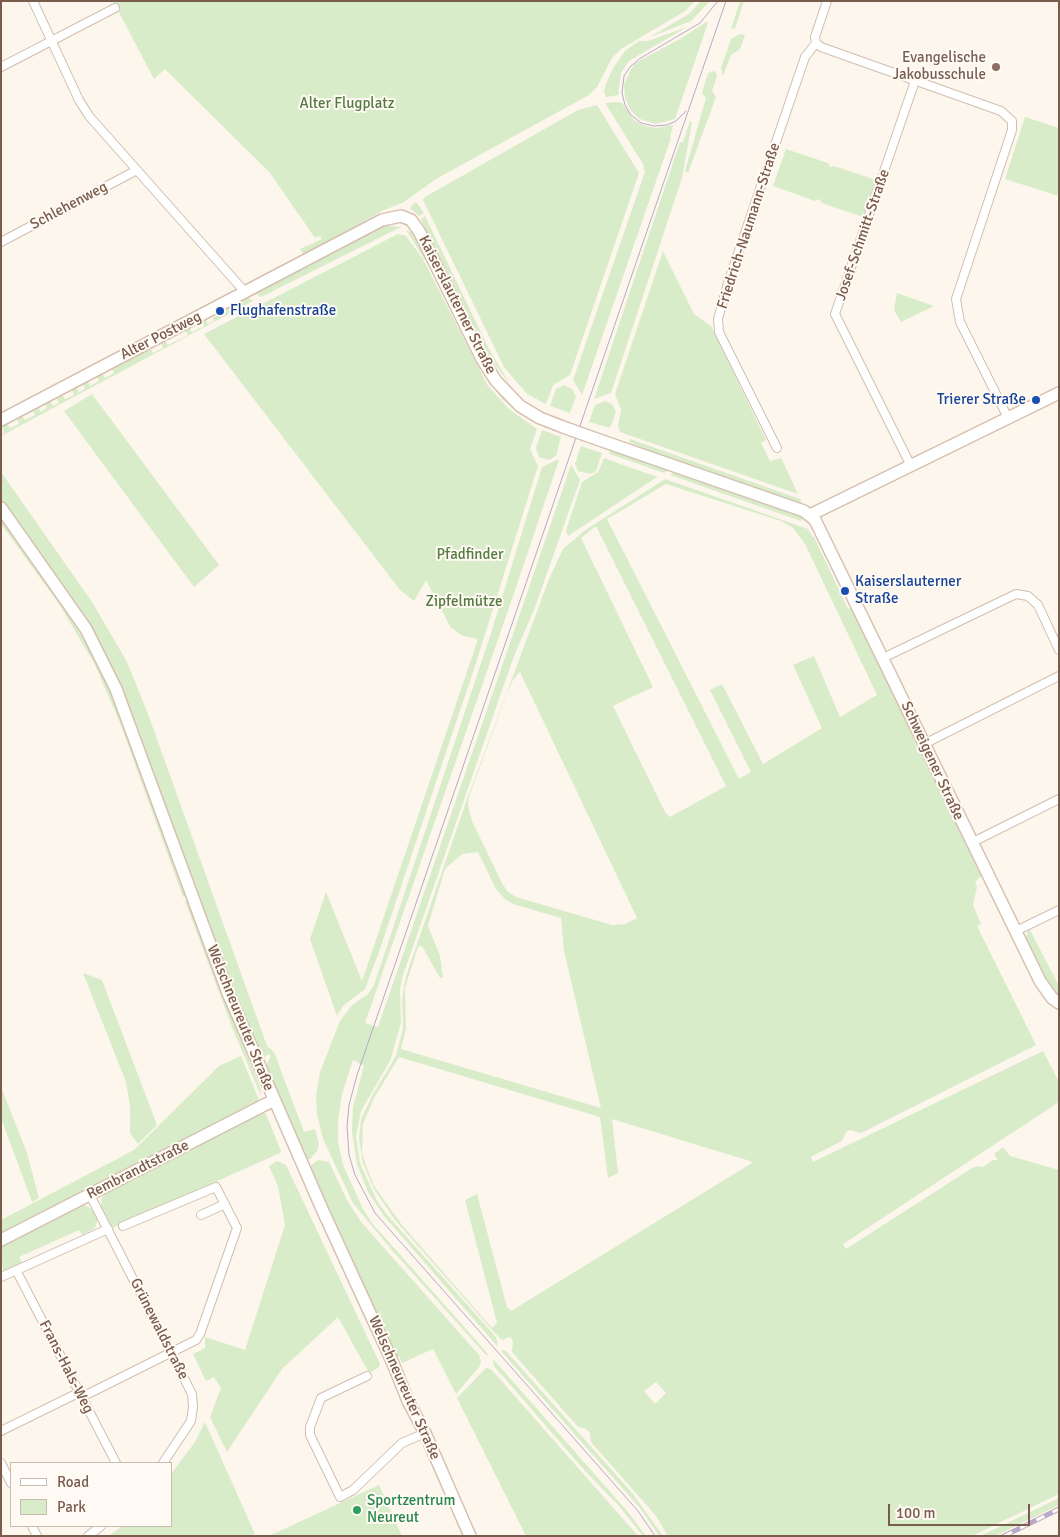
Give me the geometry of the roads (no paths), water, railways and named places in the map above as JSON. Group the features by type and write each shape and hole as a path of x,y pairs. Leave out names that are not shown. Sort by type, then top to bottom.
{"main road":[{"name":"Alter Postweg","path":"1,420 382,220 401,216"},
{"name":"Kaiserslauterner Straße","path":"401,216 411,220 419,230 482,359 496,381 520,406 540,418 563,428 810,514"},
{"path":"810,514 1059,393"},
{"name":"Welschneureuter Straße","path":"1,508 86,629 116,689 228,993 408,1401 425,1433 470,1536"},
{"name":"Schweigener Straße","path":"810,514 819,526 971,843 1040,981 1052,998 1059,1004"},
{"name":"Rembrandtstraße","path":"1,1240 274,1100"}],"street":[{"path":"33,1 89,116 245,292"},
{"name":"Friedrich-Naumann-Straße","path":"777,448 719,332 718,319 731,274 805,57 816,43 815,37 827,1"},
{"path":"1,67 116,8"},
{"path":"816,43 821,47 1002,111 1012,121 1012,130 956,299 960,322 1008,418"},
{"name":"Josef-Schmitt-Straße","path":"911,466 835,314 915,81"},
{"name":"Schlehenweg","path":"1,242 137,170"},
{"path":"883,658 1016,594 1028,596 1038,605 1059,650"},
{"path":"924,744 1059,676"},
{"path":"971,843 1059,798"},
{"path":"1016,931 1059,910"},
{"path":"1,1431 171,1353 196,1340 200,1334 237,1228 216,1187 123,1226"},
{"name":"Grünewaldstraße","path":"90,1195 192,1394 193,1407 187,1428 164,1462"},
{"path":"201,1215 224,1204"},
{"path":"1,1277 108,1229"},
{"name":"Frans-Hals-Weg","path":"16,1270 115,1462"},
{"path":"367,1376 320,1398 310,1426 310,1435 340,1497 353,1490 402,1443 425,1433"},
{"path":"1,1463 10,1481"},
{"path":"88,1536 100,1527"}],"tram line":[{"path":"686,111 676,121 667,125 654,126 641,123 630,114 625,105 622,93 624,76 639,59 700,23 718,1"},
{"path":"655,1536 638,1511 375,1213 355,1175 349,1155 347,1126 349,1105 357,1075 726,1"}],"railway":[{"path":"1004,1536 1059,1509"}],"place":[{"name":"Evangelische Jakobusschule","path":"996,67"},
{"name":"Flughafenstraße","path":"220,311"},
{"name":"Trierer Straße","path":"1036,400"},
{"name":"Kaiserslauterner Straße","path":"845,591"},
{"name":"Sportzentrum Neureut","path":"357,1510"}],"park label":[{"name":"Alter Flugplatz","path":"347,104"},
{"name":"Pfadfinder","path":"470,555"},
{"name":"Zipfelmütze","path":"464,602"}]}
